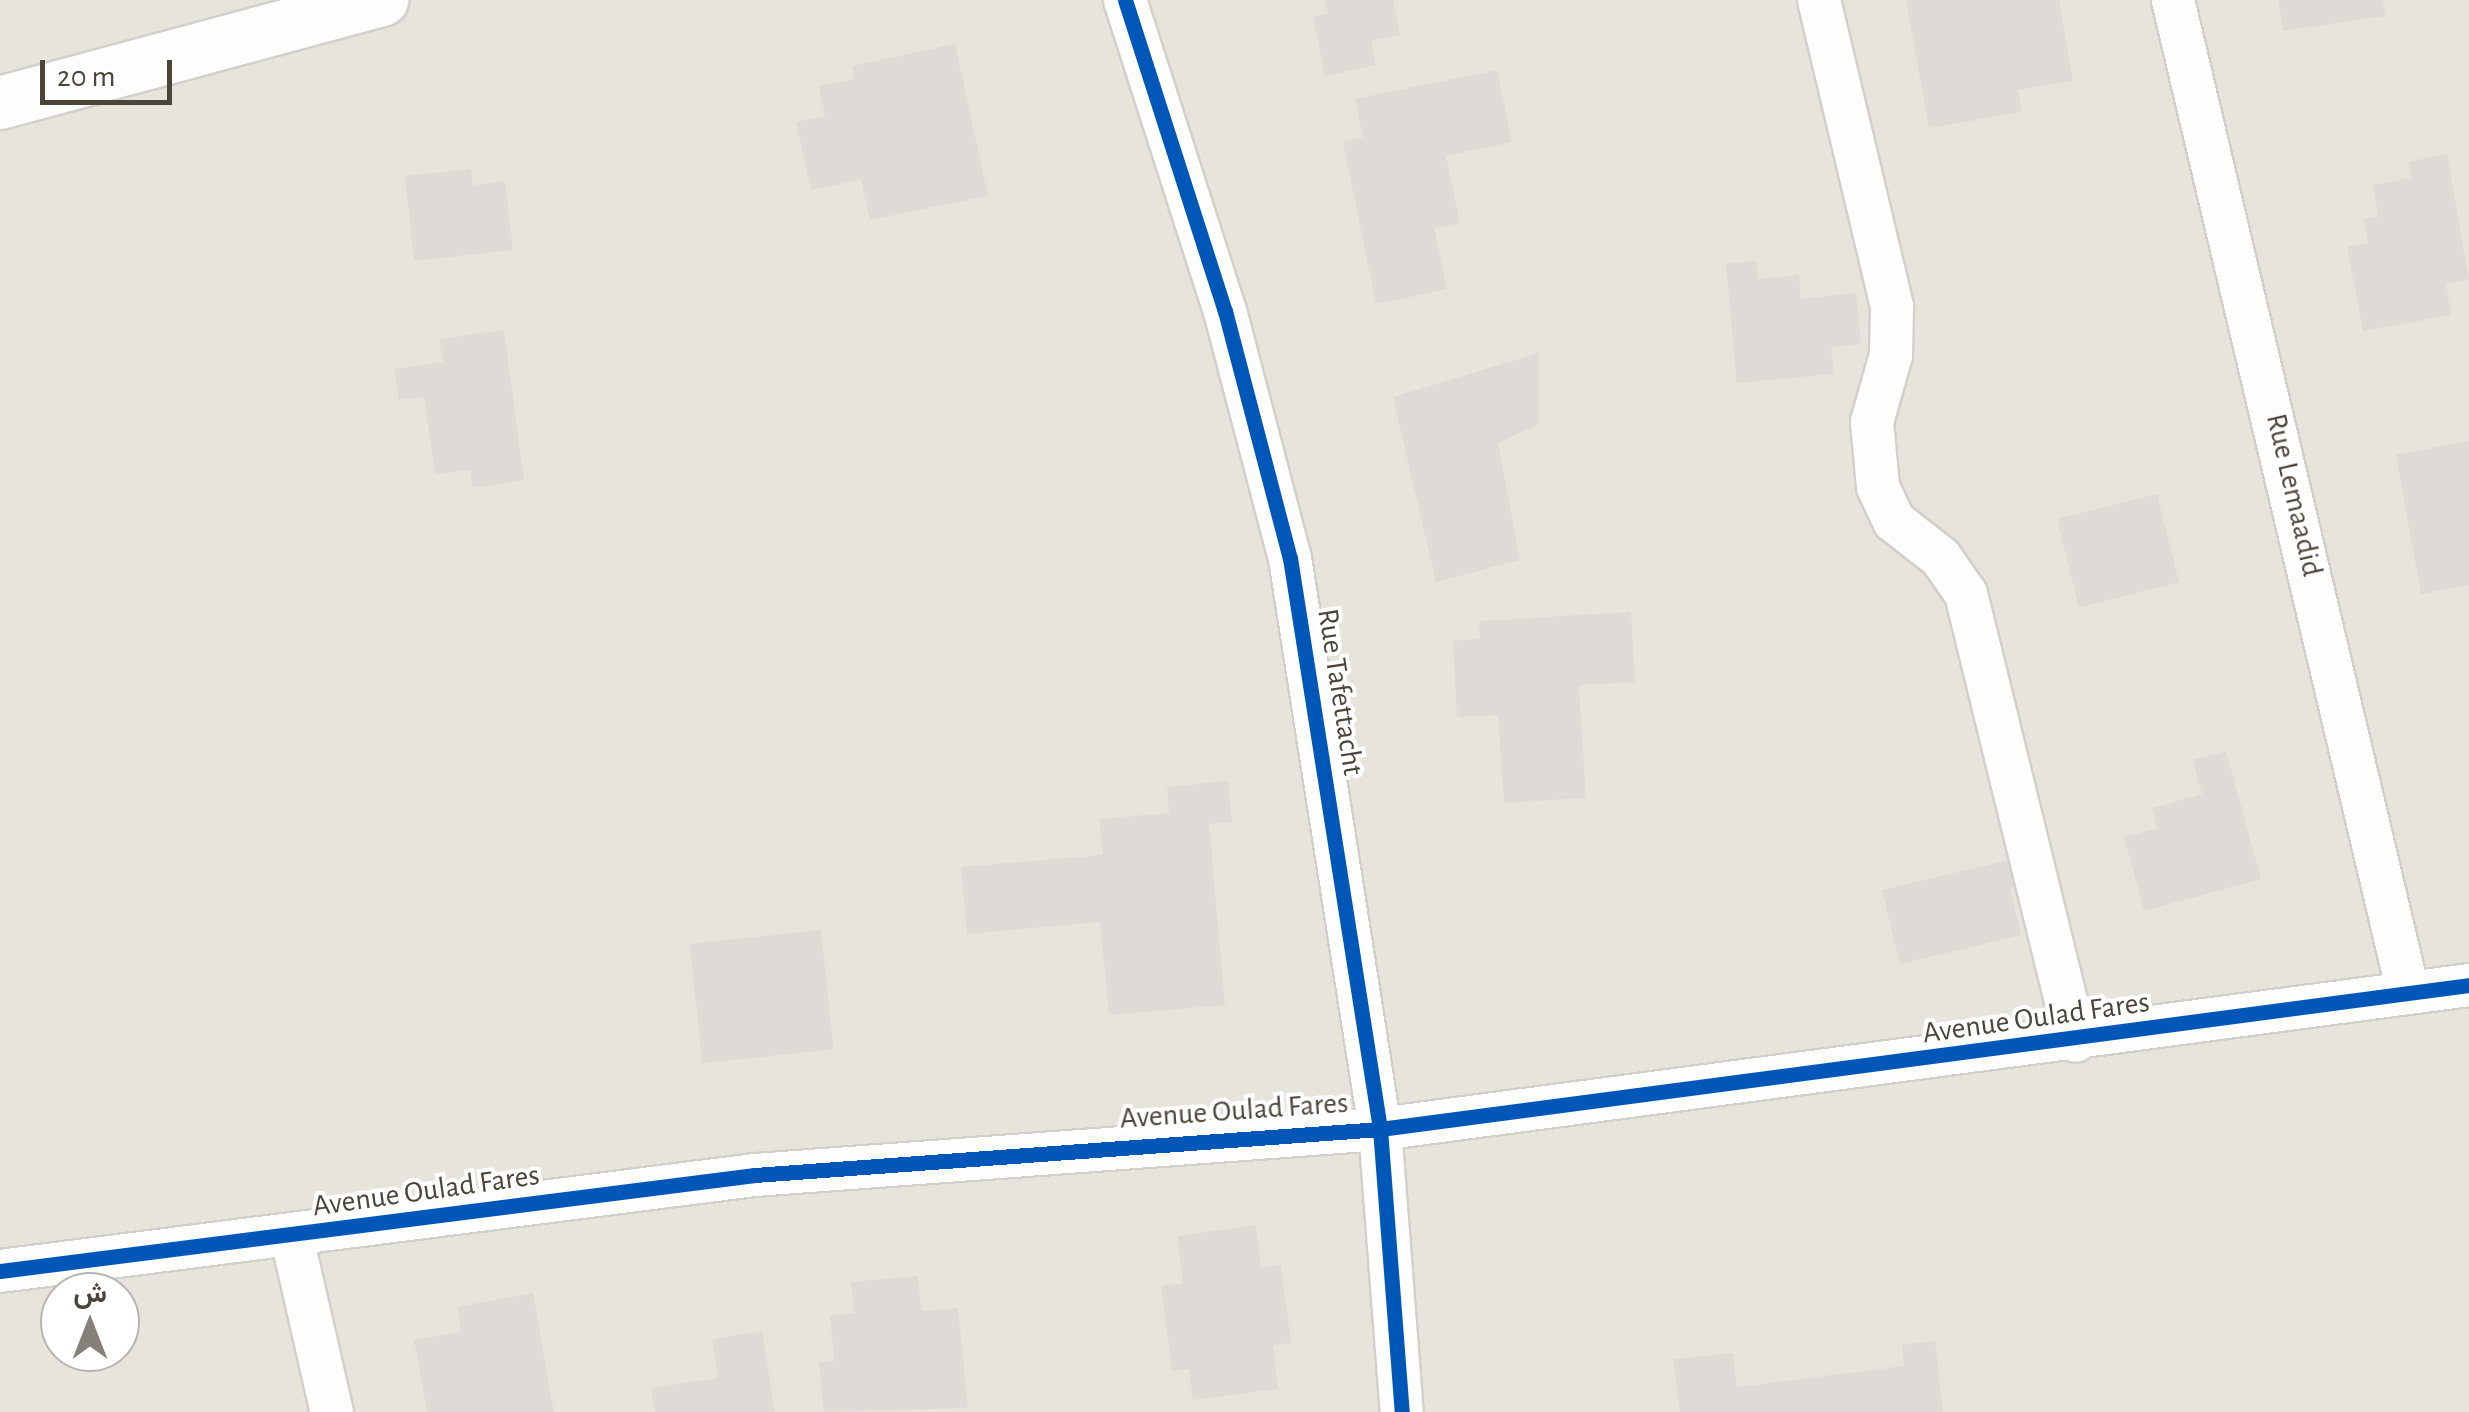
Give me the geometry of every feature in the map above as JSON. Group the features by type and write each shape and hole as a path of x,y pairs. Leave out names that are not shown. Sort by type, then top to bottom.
{"street":[{"path":"0,103 382,0"},
{"name":"Rue Tafettacht","path":"1125,0 1225,311 1290,558 1380,1128 1402,1412"},
{"path":"1819,0 1892,306 1891,355 1872,422 1878,487 1894,520 1941,558 1966,594 2076,1042"},
{"name":"Rue Lemaadid","path":"2172,0 2408,992"},
{"name":"Avenue Oulad Fares","path":"0,1271 292,1238 754,1175 1380,1128 2076,1042 2469,985"},
{"path":"292,1238 332,1412"}],"shaded area":[{"path":"0,0 2469,0 2469,1412 0,1412"}],"building":[{"path":"1325,0 1393,0 1400,35 1371,41 1376,65 1325,76 1313,16 1328,14"},
{"path":"1906,0 2059,0 2073,81 2018,90 2022,112 1929,128"},
{"path":"2278,0 2383,0 2385,16 2283,31"},
{"path":"955,44 988,196 870,220 861,180 811,190 796,122 825,116 819,86 855,79 852,66"},
{"path":"1497,70 1512,142 1446,156 1460,223 1434,228 1447,289 1376,304 1343,142 1363,137 1355,99"},
{"path":"2447,154 2469,280 2446,283 2451,315 2363,331 2347,247 2368,243 2364,219 2378,217 2373,185 2411,178 2408,162"},
{"path":"471,169 473,185 505,181 513,250 414,261 405,176"},
{"path":"1756,261 1758,279 1799,275 1801,299 1856,293 1861,344 1831,347 1834,374 1737,383 1726,264"},
{"path":"504,330 524,480 472,488 470,470 435,474 424,397 399,400 394,369 443,362 439,339"},
{"path":"1538,353 1539,424 1498,443 1520,560 1436,582 1393,397"},
{"path":"2469,441 2469,585 2421,594 2396,455"},
{"path":"2157,494 2179,582 2079,607 2057,519"},
{"path":"1631,612 1635,682 1579,685 1586,798 1504,803 1498,715 1457,717 1453,641 1480,639 1479,621"},
{"path":"2226,751 2261,879 2144,911 2124,837 2157,828 2152,808 2202,794 2193,760"},
{"path":"1228,781 1232,822 1209,824 1225,1005 1109,1015 1100,922 967,934 961,867 1103,855 1099,819 1169,813 1167,787"},
{"path":"2017,858 2023,885 2010,888 2021,935 1900,964 1882,890"},
{"path":"821,930 834,1049 702,1063 690,944"},
{"path":"1256,1225 1261,1267 1281,1265 1291,1343 1273,1345 1278,1389 1193,1400 1189,1369 1172,1371 1161,1286 1183,1283 1177,1236"},
{"path":"918,1276 921,1311 958,1308 968,1408 824,1412 819,1362 834,1361 830,1315 854,1313 851,1282"},
{"path":"533,1293 554,1412 427,1412 414,1340 461,1332 457,1307"},
{"path":"762,1331 775,1412 655,1412 651,1388 718,1378 712,1339"},
{"path":"1935,1341 1943,1412 1680,1412 1673,1359 1733,1353 1737,1387 1904,1366 1902,1345"}],"cycle path":[{"path":"1125,0 1225,311 1290,558 1380,1129 1402,1412"},
{"path":"0,1271 755,1175 1380,1129 2469,985"}]}
